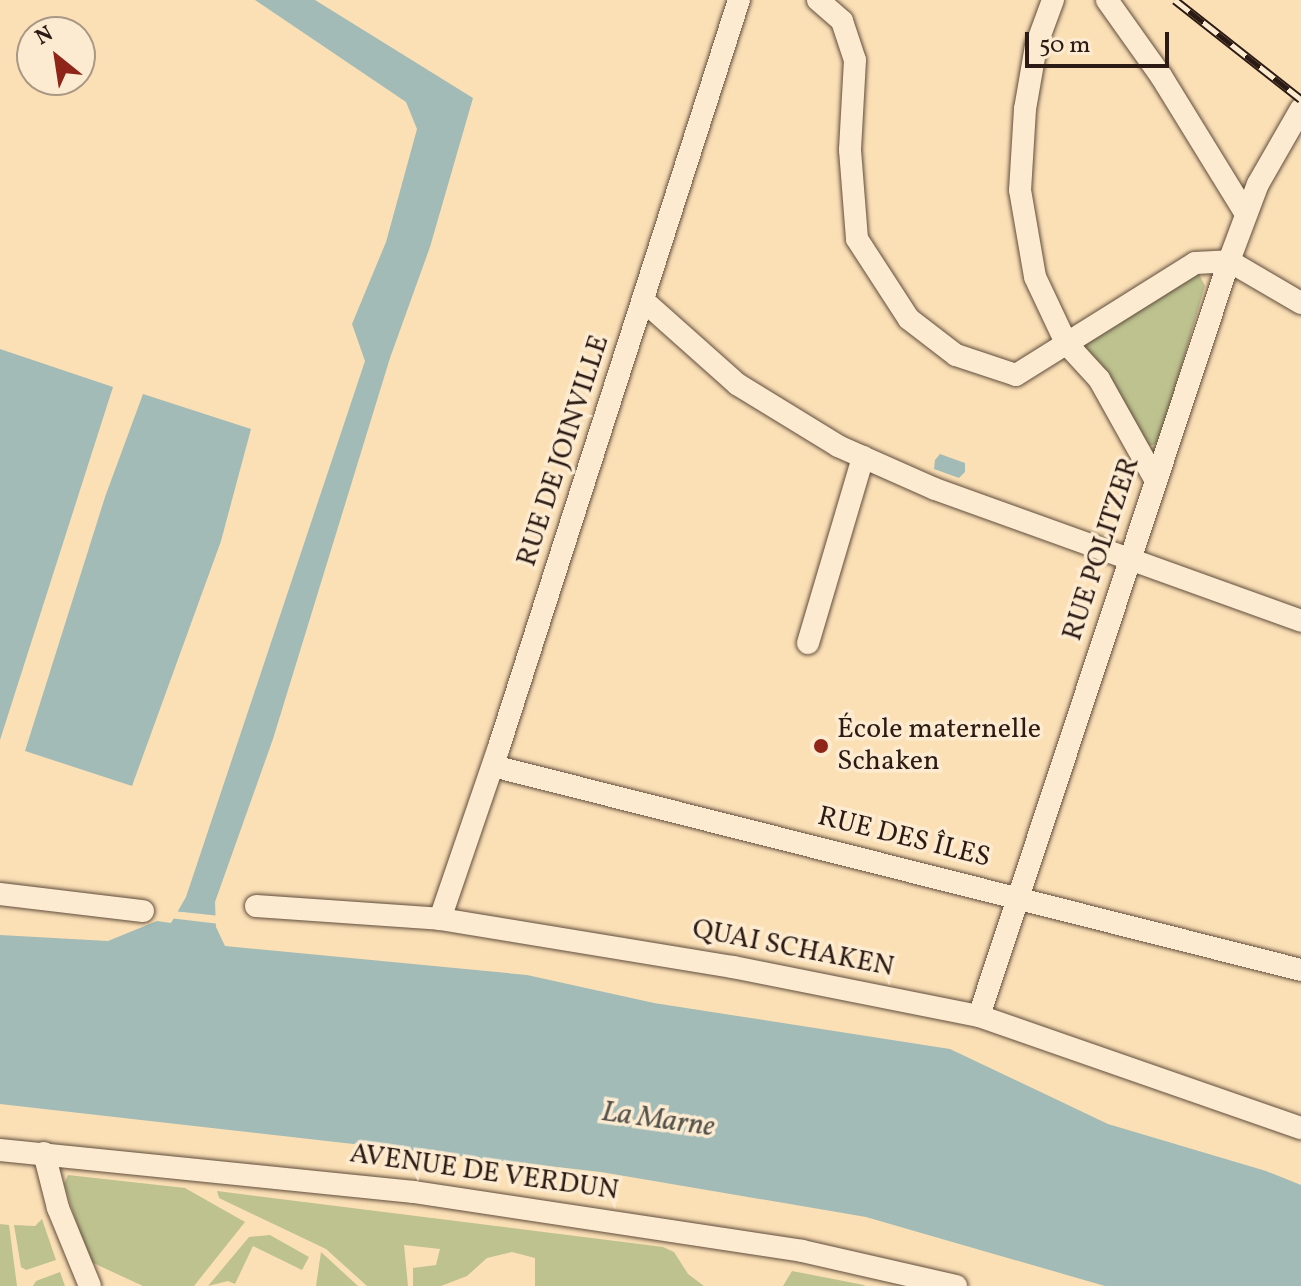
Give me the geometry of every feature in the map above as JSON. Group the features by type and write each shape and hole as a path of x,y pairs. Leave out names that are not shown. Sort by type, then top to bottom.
{"street":[{"name":"RUE DE JOINVILLE","path":"440,919 493,766 739,0"},
{"path":"818,0 842,21 855,60 850,150 857,239 909,319 956,355 1016,375 1195,263 1229,261 1301,303"},
{"path":"1053,0 1036,46 1025,109 1020,190 1035,277 1066,343 1099,379 1156,481"},
{"path":"1107,0 1161,76 1246,214"},
{"name":"RUE POLITZER","path":"979,1016 1229,261 1258,184 1301,109"},
{"path":"644,301 696,351 737,384 838,446 935,489 1301,621"},
{"path":"808,643 863,457"},
{"name":"RUE DES ÎLES","path":"493,766 1301,970"},
{"path":"0,894 143,911"},
{"name":"QUAI SCHAKEN","path":"256,906 440,919 733,967 979,1016 1301,1128"},
{"name":"AVENUE DE VERDUN","path":"0,1150 414,1192 740,1240 898,1279 956,1286"},
{"path":"44,1153 58,1208 90,1286"}],"green space":[{"path":"1192,272 1199,274 1205,286 1159,443 1146,447 1080,341"},
{"path":"68,1175 185,1188 245,1222 194,1286 143,1286 89,1261 64,1184"},
{"path":"217,1191 663,1247 674,1252 688,1274 704,1286 535,1286 535,1258 512,1252 487,1258 467,1276 441,1286 413,1286 413,1268 436,1265 440,1249 404,1245 408,1286 367,1286 326,1249 219,1198"},
{"path":"42,1219 56,1260 26,1270 21,1267 14,1225 35,1226"},
{"path":"0,1224 9,1225 17,1286 0,1286"},
{"path":"270,1235 309,1257 302,1270 253,1246 235,1284 228,1281 208,1286 249,1237"},
{"path":"321,1252 358,1286 316,1286"},
{"path":"792,1271 864,1285 865,1286 783,1286"},
{"path":"60,1272 65,1286 33,1286 36,1281"}],"water":[{"name":"La Marne","path":"255,0 315,0 473,98 430,247 390,358 273,739 215,902 216,927 225,946 527,975 654,1003 950,1049 1108,1124 1266,1171 1301,1185 1301,1286 1105,1286 866,1217 601,1172 0,1104 0,935 108,941 157,921 171,923 186,897 365,361 352,324 386,242 417,129 406,102"},
{"path":"0,349 113,387 0,740"},
{"path":"143,394 251,429 221,541 132,786 25,751 105,497"},
{"path":"940,454 965,463 965,472 959,478 934,469 935,460"}],"pier":[{"path":"173,911 220,916 220,924 169,918"}],"railway":[{"path":"1175,0 1301,99"}],"place":[{"name":"École maternelle Schaken","path":"821,746"}]}
